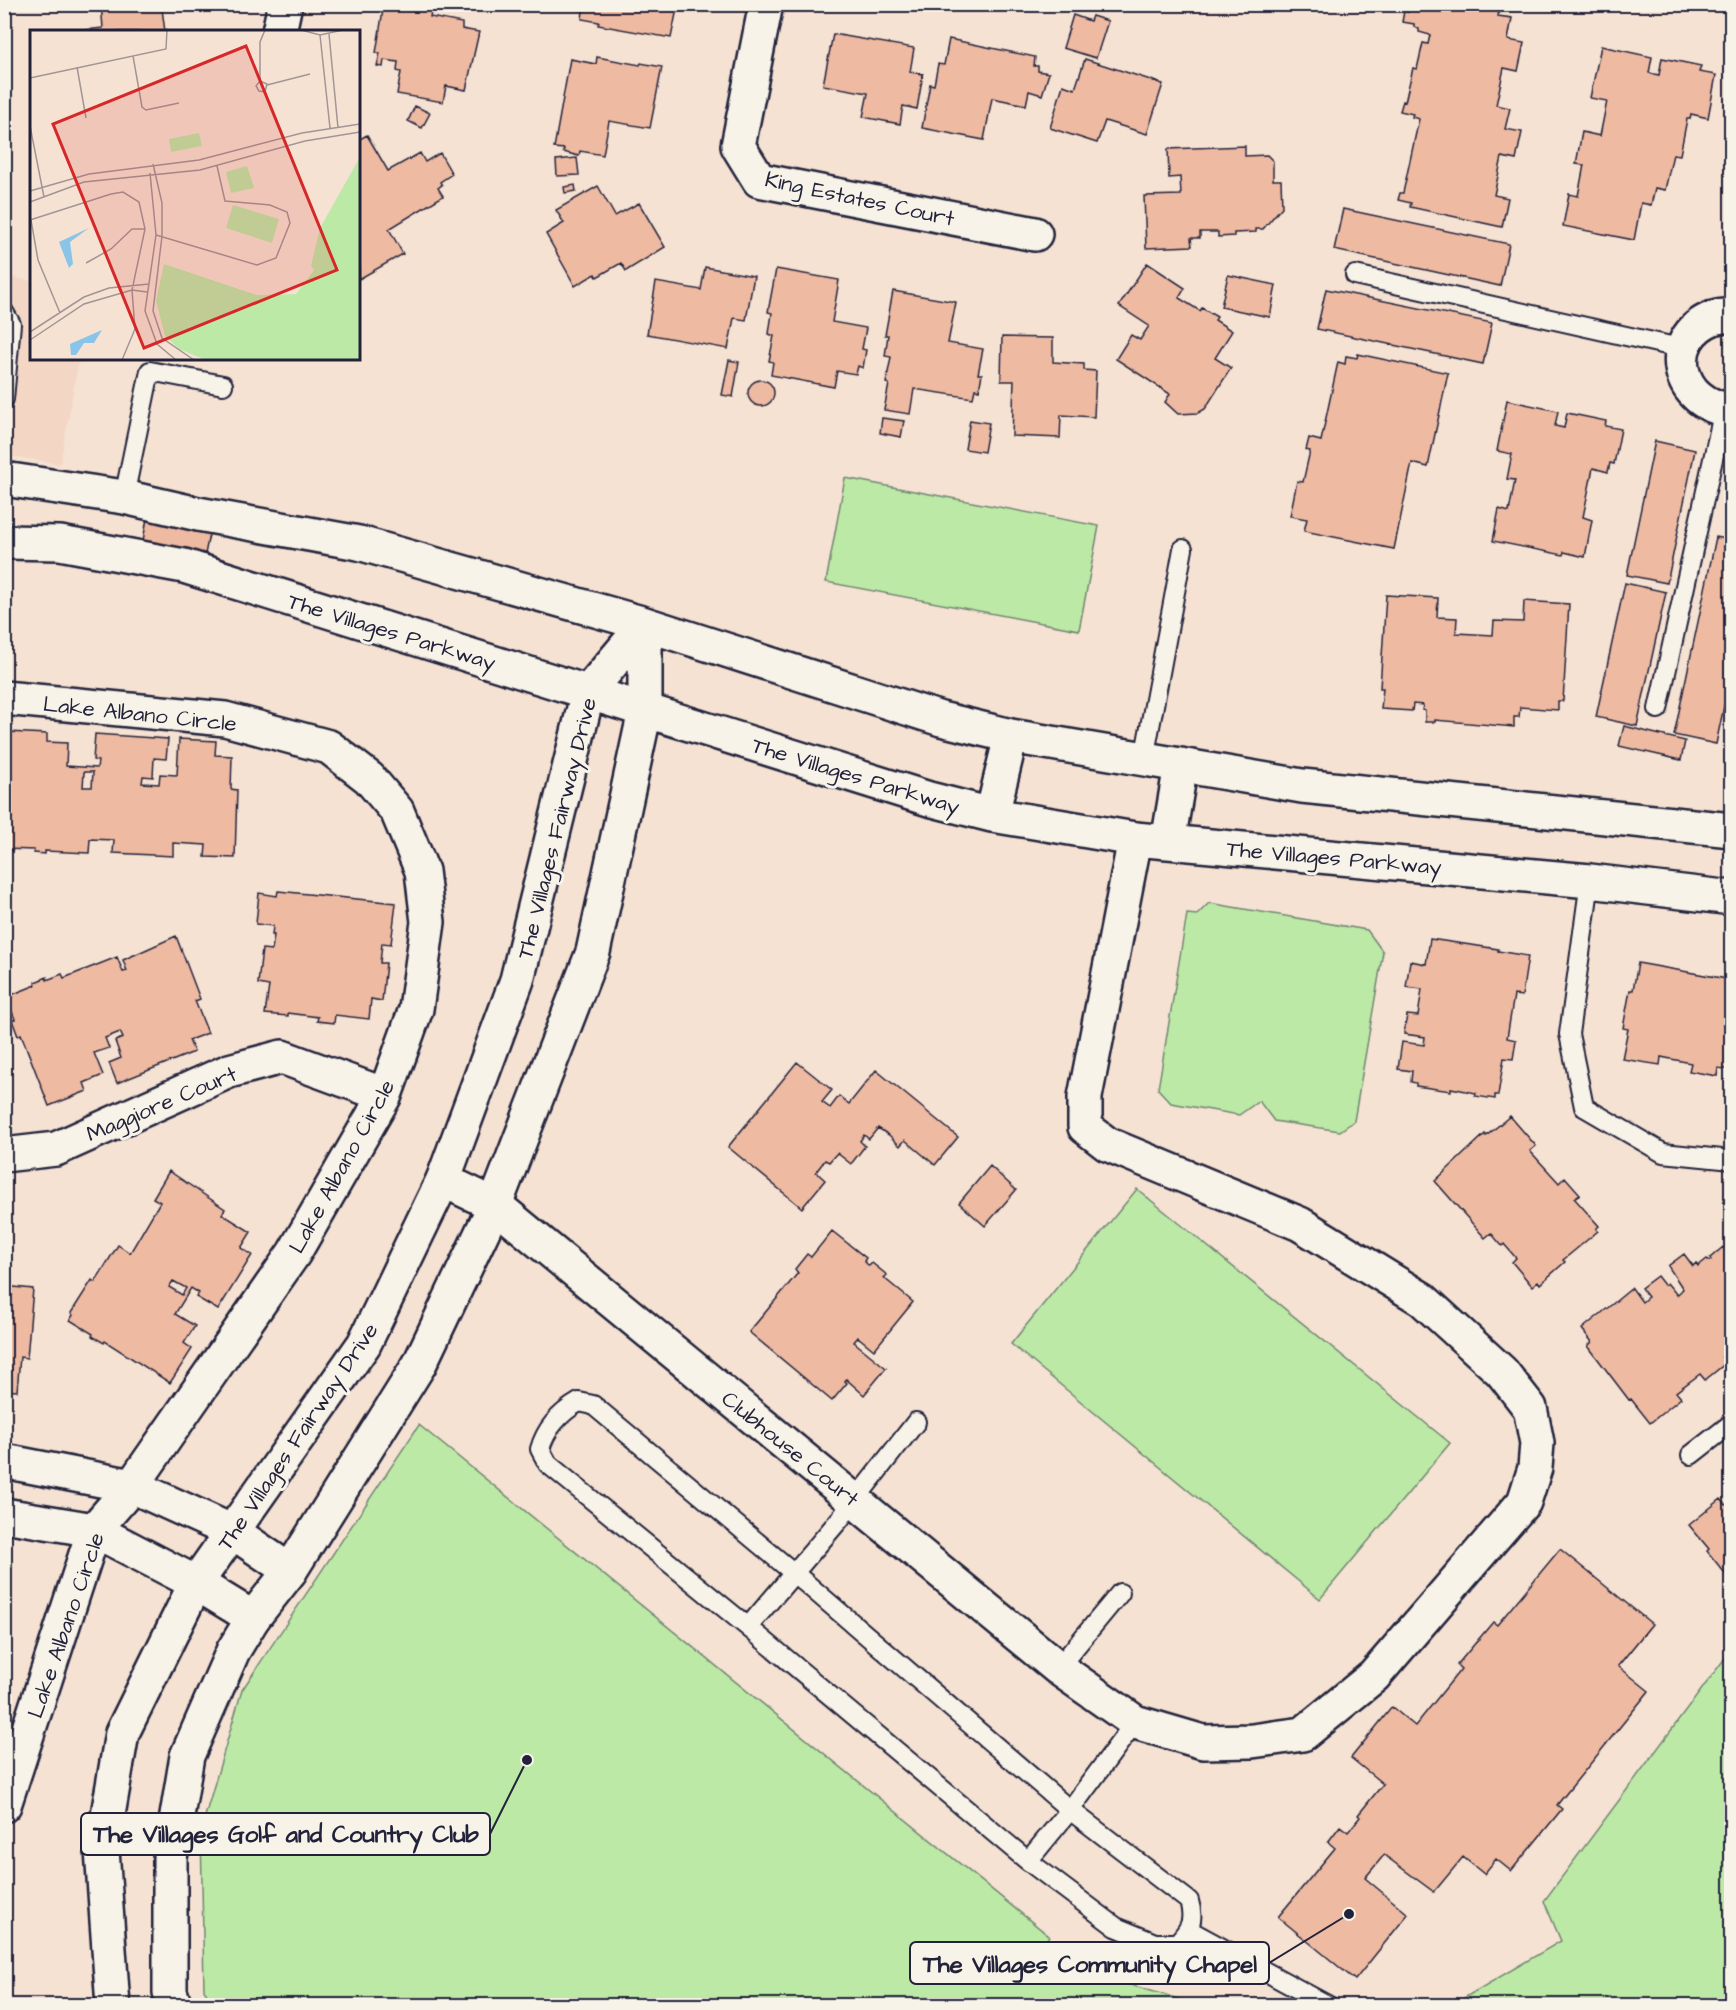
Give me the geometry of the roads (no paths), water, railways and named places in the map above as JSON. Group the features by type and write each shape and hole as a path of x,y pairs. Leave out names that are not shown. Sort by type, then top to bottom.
{"street":[{"path":"279,30 285,4"},
{"name":"King Estates Court","path":"766,4 738,146 759,180 1035,234"},
{"path":"1728,409 1718,409 1702,402 1690,389 1683,373 1682,356 1688,339 1699,326 1714,317 1731,315"},
{"path":"4,479 124,497 198,514 359,543 645,624 941,719 1011,736 1302,786 1731,830"},
{"name":"The Villages Parkway","path":"4,542 60,543 184,566 929,799 992,815 1135,839 1590,881 1731,898"},
{"path":"175,2006 170,1992 170,1858 187,1756 232,1651 253,1617 290,1571 418,1365 495,1206 593,952 645,711 645,624"},
{"name":"The Villages Fairway Drive","path":"113,2006 102,1850 122,1733 196,1583 364,1344 443,1180 517,980 588,692 645,624"},
{"name":"Lake Albano Circle","path":"4,698 225,719 329,747 369,778 397,811 422,871 428,922 416,1009 385,1095 294,1253 132,1486 94,1530 4,1805"},
{"path":"992,815 1011,736"},
{"path":"1168,842 1180,765"},
{"path":"1135,839 1085,1098 1085,1127 1107,1144 1300,1224 1422,1299 1502,1372 1530,1408 1537,1443 1535,1468 1524,1502 1374,1676 1303,1734 1252,1741 1203,1742 1135,1722"},
{"name":"Maggiore Court","path":"4,1155 56,1149 229,1071 282,1057 385,1095"},
{"name":"Clubhouse Court","path":"443,1180 495,1206 1058,1668 1135,1722"},
{"path":"4,1461 132,1486 233,1532 290,1571"},
{"path":"4,1515 94,1530 196,1583 253,1617"}],"lane":[{"path":"1355,275 1684,349"},
{"path":"4,312 11,324 4,399"},
{"path":"124,497 150,371 223,385"},
{"path":"1658,710 1728,409"},
{"path":"1144,759 1183,549"},
{"path":"1590,881 1569,1034 1584,1107 1663,1153 1731,1160"},
{"path":"579,1402 593,1405 794,1573 1070,1810 1189,1901 1192,1912 1189,1930 1177,1943 1155,1943 1116,1927 1028,1861 748,1627 548,1464 540,1449 544,1432 569,1407 579,1402"},
{"path":"748,1627 916,1422"},
{"path":"1691,1455 1731,1423"},
{"path":"1058,1668 1120,1593"},
{"path":"1028,1861 1070,1810 1135,1722"},
{"path":"1189,1930 1329,2006"}],"place":[{"name":"The Villages Golf and Country Club","path":"527,1760"},
{"name":"The Villages Community Chapel","path":"1349,1914"}]}
